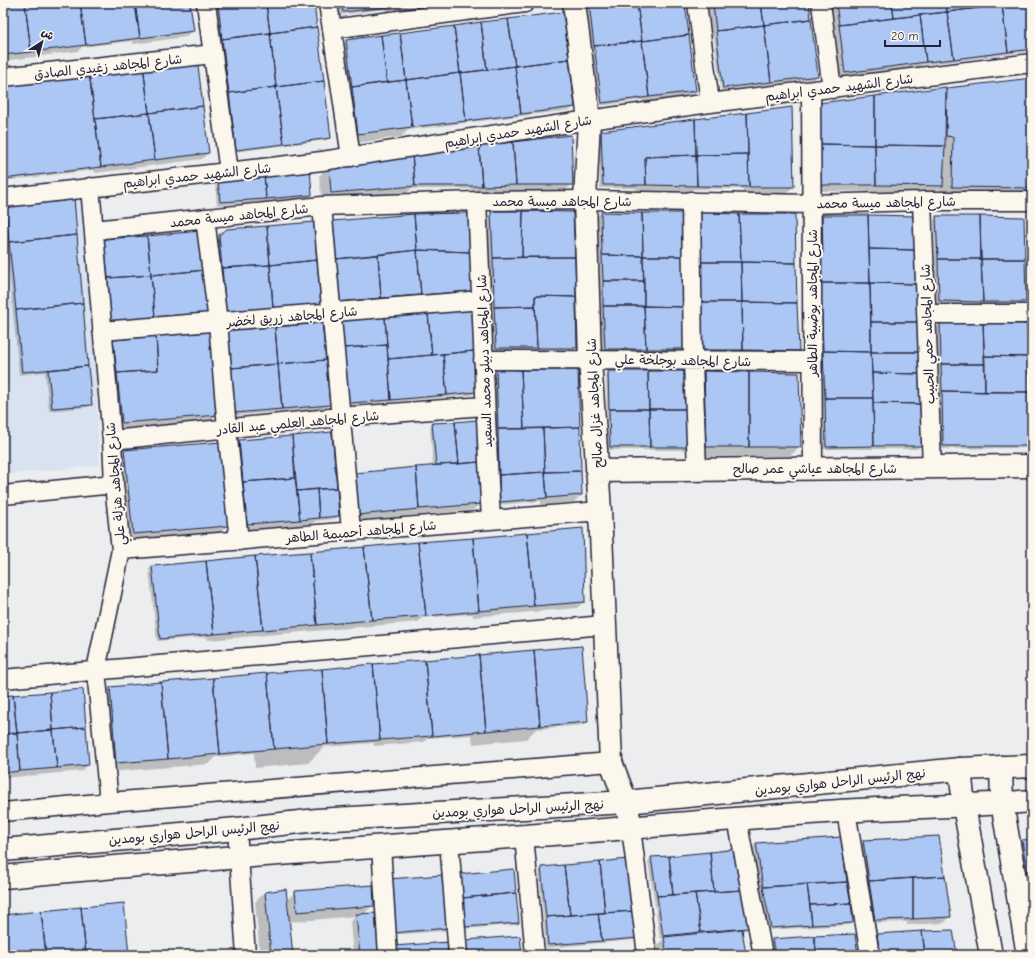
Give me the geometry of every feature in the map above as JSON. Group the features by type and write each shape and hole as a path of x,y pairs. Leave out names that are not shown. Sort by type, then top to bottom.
{"main road":[{"name":"شارع المجاهد غزال صالح","path":"574,3 589,120 586,200 590,359 600,511 611,762 626,802 631,828"},
{"name":"شارع المجاهد عياشي عمر صالح","path":"597,470 1032,466"},
{"name":"نهج الرئيس الراحل هواري بومدين","path":"3,850 237,829 317,820 626,802 960,769 1032,766"},
{"path":"1001,767 1002,803 1028,955"},
{"path":"960,769 964,806 991,955"},
{"name":"نهج الرئيس الراحل هواري بومدين","path":"3,876 320,850 846,811 964,806 1032,801"},
{"path":"317,820 320,850"}],"street":[{"path":"206,3 229,172"},
{"path":"328,3 351,157"},
{"path":"332,29 525,3"},
{"path":"697,3 710,103"},
{"path":"821,3 832,89"},
{"name":"شارع المجاهد زغيدي الصادق","path":"3,77 213,54"},
{"name":"شارع الشهيد حمدي ابراهيم","path":"3,198 351,157 710,103 1032,63"},
{"name":"شارع المجاهد بوضبية الطاهر","path":"811,91 813,467"},
{"name":"شارع المجاهد هزلة علي","path":"90,187 112,440 114,484 121,550 96,670 109,802"},
{"name":"شارع المجاهد ميسة محمد","path":"94,230 322,206 476,201 586,200 811,204 922,201 1032,201"},
{"name":"شارع المجاهد دبيلو محمد السعيد","path":"476,201 482,300 484,406 491,520"},
{"path":"691,201 693,361 697,470"},
{"name":"شارع المجاهد حمي الحبيب","path":"922,201 932,468"},
{"path":"322,206 351,531"},
{"path":"205,218 218,322 227,429 239,541"},
{"name":"شارع المجاهد زريق لخضر","path":"102,331 482,300"},
{"path":"927,314 1032,314"},
{"name":"شارع المجاهد بوجلخة علي","path":"483,360 590,359 812,361"},
{"name":"شارع المجاهد العلمي عبد القادر","path":"112,440 340,417 484,406"},
{"path":"3,494 114,484"},
{"name":"شارع المجاهد أحميمة الطاهر","path":"121,550 600,511"},
{"path":"3,679 604,624"},
{"path":"3,812 109,802 611,762"},
{"path":"846,811 870,955"},
{"path":"737,819 764,955"},
{"path":"631,828 647,955"},
{"path":"237,829 246,955"},
{"path":"524,836 535,955"},
{"path":"449,841 458,955"},
{"path":"381,846 388,955"},
{"path":"1028,955 1032,954"}],"shaded area":[{"path":"89,198 99,465 3,475 3,208"}],"building":[{"path":"9,3 26,3 9,5"},
{"path":"25,3 80,3 86,45 31,52"},
{"path":"25,3 31,52 3,55 3,6"},
{"path":"80,3 135,3 140,38 86,45"},
{"path":"135,3 190,3 194,31 140,38"},
{"path":"218,3 266,3 270,33 222,39"},
{"path":"266,3 314,3 317,27 270,33"},
{"path":"341,3 396,3 397,6 343,12"},
{"path":"396,3 418,3 397,6"},
{"path":"589,3 637,3 642,41 594,46"},
{"path":"637,3 685,3 689,35 642,41"},
{"path":"713,3 761,3 764,25 716,31"},
{"path":"761,3 809,3 811,19 764,25"},
{"path":"836,3 892,3 894,18 839,25"},
{"path":"892,3 946,3 947,12 894,18"},
{"path":"946,3 1001,3 1002,5 947,12"},
{"path":"1032,3 1032,49 1008,52 1002,5"},
{"path":"1002,5 1008,52 954,59 947,12"},
{"path":"563,12 569,59 515,66 508,19"},
{"path":"947,12 954,59 926,62 920,15"},
{"path":"920,15 926,62 845,73 839,25"},
{"path":"508,19 515,66 487,70 481,22"},
{"path":"811,19 818,76 771,82 764,25"},
{"path":"481,22 487,70 460,73 454,26"},
{"path":"764,25 771,82 723,88 716,31"},
{"path":"454,26 460,73 406,80 400,33"},
{"path":"317,27 324,81 276,87 270,33"},
{"path":"270,33 276,87 229,93 222,39"},
{"path":"400,33 406,80 387,82 381,35"},
{"path":"381,35 387,82 352,87 346,40"},
{"path":"689,35 696,91 649,97 642,41"},
{"path":"642,41 649,97 602,103 594,46"},
{"path":"197,58 203,106 149,113 143,65"},
{"path":"569,59 575,107 521,114 515,66"},
{"path":"143,65 149,113 95,119 89,72"},
{"path":"515,66 521,114 466,121 460,73"},
{"path":"89,72 101,167 3,179 3,83"},
{"path":"460,73 466,121 412,127 406,80"},
{"path":"1032,78 1032,188 952,187 953,137 946,136 947,88"},
{"path":"406,80 412,127 358,134 352,87"},
{"path":"324,81 331,138 284,144 276,87"},
{"path":"276,87 284,144 236,150 229,93"},
{"path":"946,87 945,146 875,145 875,96"},
{"path":"875,96 875,145 820,144 819,103"},
{"path":"203,106 209,153 155,160 149,113"},
{"path":"792,107 794,187 749,187 747,113"},
{"path":"149,113 155,160 101,167 95,119"},
{"path":"747,113 748,154 696,155 695,119"},
{"path":"695,119 696,155 645,157 646,185 603,185 601,131"},
{"path":"571,135 573,185 516,185 513,142"},
{"path":"513,142 516,185 482,186 479,146"},
{"path":"820,144 875,145 876,185 821,185"},
{"path":"875,145 945,146 943,186 876,185"},
{"path":"479,146 482,186 415,186 412,155"},
{"path":"748,154 749,187 697,186 696,155"},
{"path":"412,155 415,186 331,193 329,165"},
{"path":"696,155 697,186 646,185 645,157"},
{"path":"310,168 312,195 266,199 264,174"},
{"path":"264,174 266,199 220,202 218,180"},
{"path":"74,197 77,235 9,242 6,206"},
{"path":"491,211 523,211 522,257 493,258"},
{"path":"523,211 573,212 575,257 522,257"},
{"path":"601,212 642,213 643,256 602,255"},
{"path":"468,213 470,252 417,250 414,214"},
{"path":"642,213 683,213 684,256 643,256"},
{"path":"699,213 739,214 741,262 700,262"},
{"path":"414,214 417,250 336,259 333,221"},
{"path":"739,214 795,214 796,263 741,262"},
{"path":"822,215 868,215 870,283 821,283 820,254 823,254"},
{"path":"868,215 915,216 916,250 869,249"},
{"path":"936,216 980,216 981,259 938,259"},
{"path":"980,216 1024,217 1025,259 981,259"},
{"path":"314,222 317,260 270,265 267,226"},
{"path":"267,226 270,265 222,268 219,235 227,229"},
{"path":"200,231 206,270 151,275 147,236"},
{"path":"77,235 83,303 16,310 9,242"},
{"path":"147,236 151,275 108,278 104,239"},
{"path":"869,249 916,250 917,284 870,283"},
{"path":"417,250 470,252 472,291 421,295"},
{"path":"417,250 421,295 381,298 378,255"},
{"path":"378,255 381,298 340,302 336,259"},
{"path":"602,255 643,256 644,281 603,281"},
{"path":"643,256 684,256 685,307 644,306"},
{"path":"575,257 576,297 535,296 535,306 494,307 493,258"},
{"path":"938,259 981,259 983,302 939,301"},
{"path":"981,259 1025,259 1026,302 983,302"},
{"path":"317,260 321,304 273,308 270,265"},
{"path":"700,262 741,262 742,302 701,302"},
{"path":"741,262 796,263 797,303 742,302"},
{"path":"270,265 273,308 226,311 222,268"},
{"path":"206,270 209,313 155,317 151,275"},
{"path":"151,275 155,317 111,321 108,278"},
{"path":"603,281 644,281 644,306 603,306"},
{"path":"821,283 870,283 871,352 823,351"},
{"path":"870,283 917,284 918,322 871,322"},
{"path":"535,296 576,297 577,348 537,348"},
{"path":"701,302 742,302 743,350 703,350"},
{"path":"742,302 797,303 799,351 743,350"},
{"path":"83,303 88,366 22,372 16,310"},
{"path":"535,306 537,348 496,348 494,307"},
{"path":"603,306 644,306 646,349 605,349"},
{"path":"644,306 685,307 687,349 646,349"},
{"path":"472,310 474,351 432,355 428,314"},
{"path":"428,314 432,355 388,359 385,317"},
{"path":"385,317 387,345 344,348 341,321"},
{"path":"871,322 918,322 919,352 871,352"},
{"path":"322,323 326,360 278,364 275,327"},
{"path":"940,323 983,323 985,364 941,364"},
{"path":"983,323 1027,324 1028,357 984,356"},
{"path":"275,327 278,364 231,368 227,330"},
{"path":"211,332 218,415 122,423 117,373 158,370 156,336"},
{"path":"156,336 158,370 117,373 113,340"},
{"path":"387,345 391,400 349,403 344,348"},
{"path":"474,351 476,392 447,395 443,354"},
{"path":"823,351 871,352 873,398 825,398"},
{"path":"871,352 919,352 919,374 872,373"},
{"path":"443,354 447,395 391,400 388,359"},
{"path":"984,356 1028,357 1029,392 985,392"},
{"path":"326,360 330,405 282,409 278,364"},
{"path":"278,364 282,409 234,413 231,368"},
{"path":"941,364 985,364 985,392 942,391"},
{"path":"88,366 92,405 52,408 48,370"},
{"path":"496,369 521,370 524,429 498,429"},
{"path":"521,370 578,370 580,427 524,429"},
{"path":"608,371 648,371 649,409 609,409"},
{"path":"648,371 687,371 688,409 649,409"},
{"path":"704,371 749,372 749,447 706,447"},
{"path":"749,372 799,373 801,447 749,447"},
{"path":"872,373 919,374 920,404 873,403"},
{"path":"942,391 1029,392 1031,446 943,446"},
{"path":"825,398 873,398 874,446 826,447"},
{"path":"873,403 920,404 922,446 874,446"},
{"path":"609,409 649,409 650,447 610,447"},
{"path":"649,409 688,409 689,447 650,447"},
{"path":"477,420 479,462 459,464 455,422"},
{"path":"455,422 459,464 436,465 432,423"},
{"path":"580,427 581,471 545,472 543,428"},
{"path":"543,428 545,472 499,475 498,429"},
{"path":"332,432 337,488 297,491 292,436"},
{"path":"292,436 295,478 243,482 239,440"},
{"path":"221,442 228,526 133,534 124,450"},
{"path":"479,462 481,504 419,509 416,467"},
{"path":"416,467 419,509 358,515 355,473"},
{"path":"581,471 582,495 547,498 545,472"},
{"path":"545,472 547,498 500,502 499,475"},
{"path":"295,478 300,520 247,524 243,482"},
{"path":"337,488 339,516 319,518 317,489"},
{"path":"317,489 319,518 300,520 297,491"},
{"path":"583,528 585,602 534,606 527,533"},
{"path":"527,533 534,606 479,611 473,538"},
{"path":"473,538 479,611 426,616 418,542"},
{"path":"418,542 426,616 372,620 364,547"},
{"path":"364,547 372,620 317,625 310,552"},
{"path":"310,552 317,625 263,630 255,556"},
{"path":"255,556 263,630 214,634 206,561"},
{"path":"206,561 214,634 160,639 152,566"},
{"path":"582,646 588,722 540,726 534,650"},
{"path":"534,650 540,726 486,731 479,655"},
{"path":"479,655 486,731 432,736 425,660"},
{"path":"425,660 432,736 380,740 373,664"},
{"path":"373,664 380,740 328,744 322,669"},
{"path":"322,669 328,744 274,749 267,673"},
{"path":"267,673 274,749 220,754 213,678"},
{"path":"213,678 220,754 168,759 161,682"},
{"path":"161,682 168,759 116,763 110,687"},
{"path":"83,689 86,727 53,730 50,692"},
{"path":"50,692 53,730 17,733 13,695"},
{"path":"13,695 17,733 3,734 3,696"},
{"path":"86,727 89,765 57,768 53,730"},
{"path":"53,730 57,768 20,771 17,733"},
{"path":"17,733 20,771 3,773 3,734"},
{"path":"939,836 945,876 869,881 863,840"},
{"path":"841,837 847,882 763,887 756,843"},
{"path":"1032,839 1032,886 1029,887 1022,840"},
{"path":"737,849 743,890 714,892 710,852"},
{"path":"710,852 714,892 673,895 669,856"},
{"path":"669,856 673,895 657,896 651,857"},
{"path":"627,859 635,911 605,913 600,862"},
{"path":"600,862 605,913 570,915 564,865"},
{"path":"564,865 570,915 546,917 541,867"},
{"path":"514,869 516,893 462,898 459,874"},
{"path":"443,875 448,928 392,933 388,879"},
{"path":"945,876 951,917 913,919 913,878"},
{"path":"913,878 913,919 875,920 869,881"},
{"path":"847,882 851,903 810,905 807,884"},
{"path":"807,884 812,925 771,928 763,887"},
{"path":"373,885 374,906 297,912 295,891"},
{"path":"1032,886 1032,907 1029,887"},
{"path":"286,889 293,955 271,955 265,892"},
{"path":"743,890 749,928 701,932 695,893"},
{"path":"516,893 519,923 464,927 462,898"},
{"path":"695,893 701,932 663,936 657,896"},
{"path":"124,903 129,955 86,955 81,907"},
{"path":"851,903 853,923 812,925 810,905"},
{"path":"81,907 86,955 46,955 41,911"},
{"path":"41,911 46,955 4,955 3,915"},
{"path":"635,911 638,938 602,941 598,913"},
{"path":"375,913 379,955 360,955 356,914"},
{"path":"598,913 602,941 548,945 546,917"},
{"path":"742,929 746,955 667,955 664,937"},
{"path":"953,930 957,955 925,955 922,931"},
{"path":"922,931 925,952 880,955 877,934"},
{"path":"855,934 858,955 817,955 814,936"},
{"path":"520,936 522,955 467,955 465,940"},
{"path":"814,936 817,955 775,955 772,939"},
{"path":"449,942 450,955 394,955 394,946"},
{"path":"925,952 925,955 896,955"}]}
